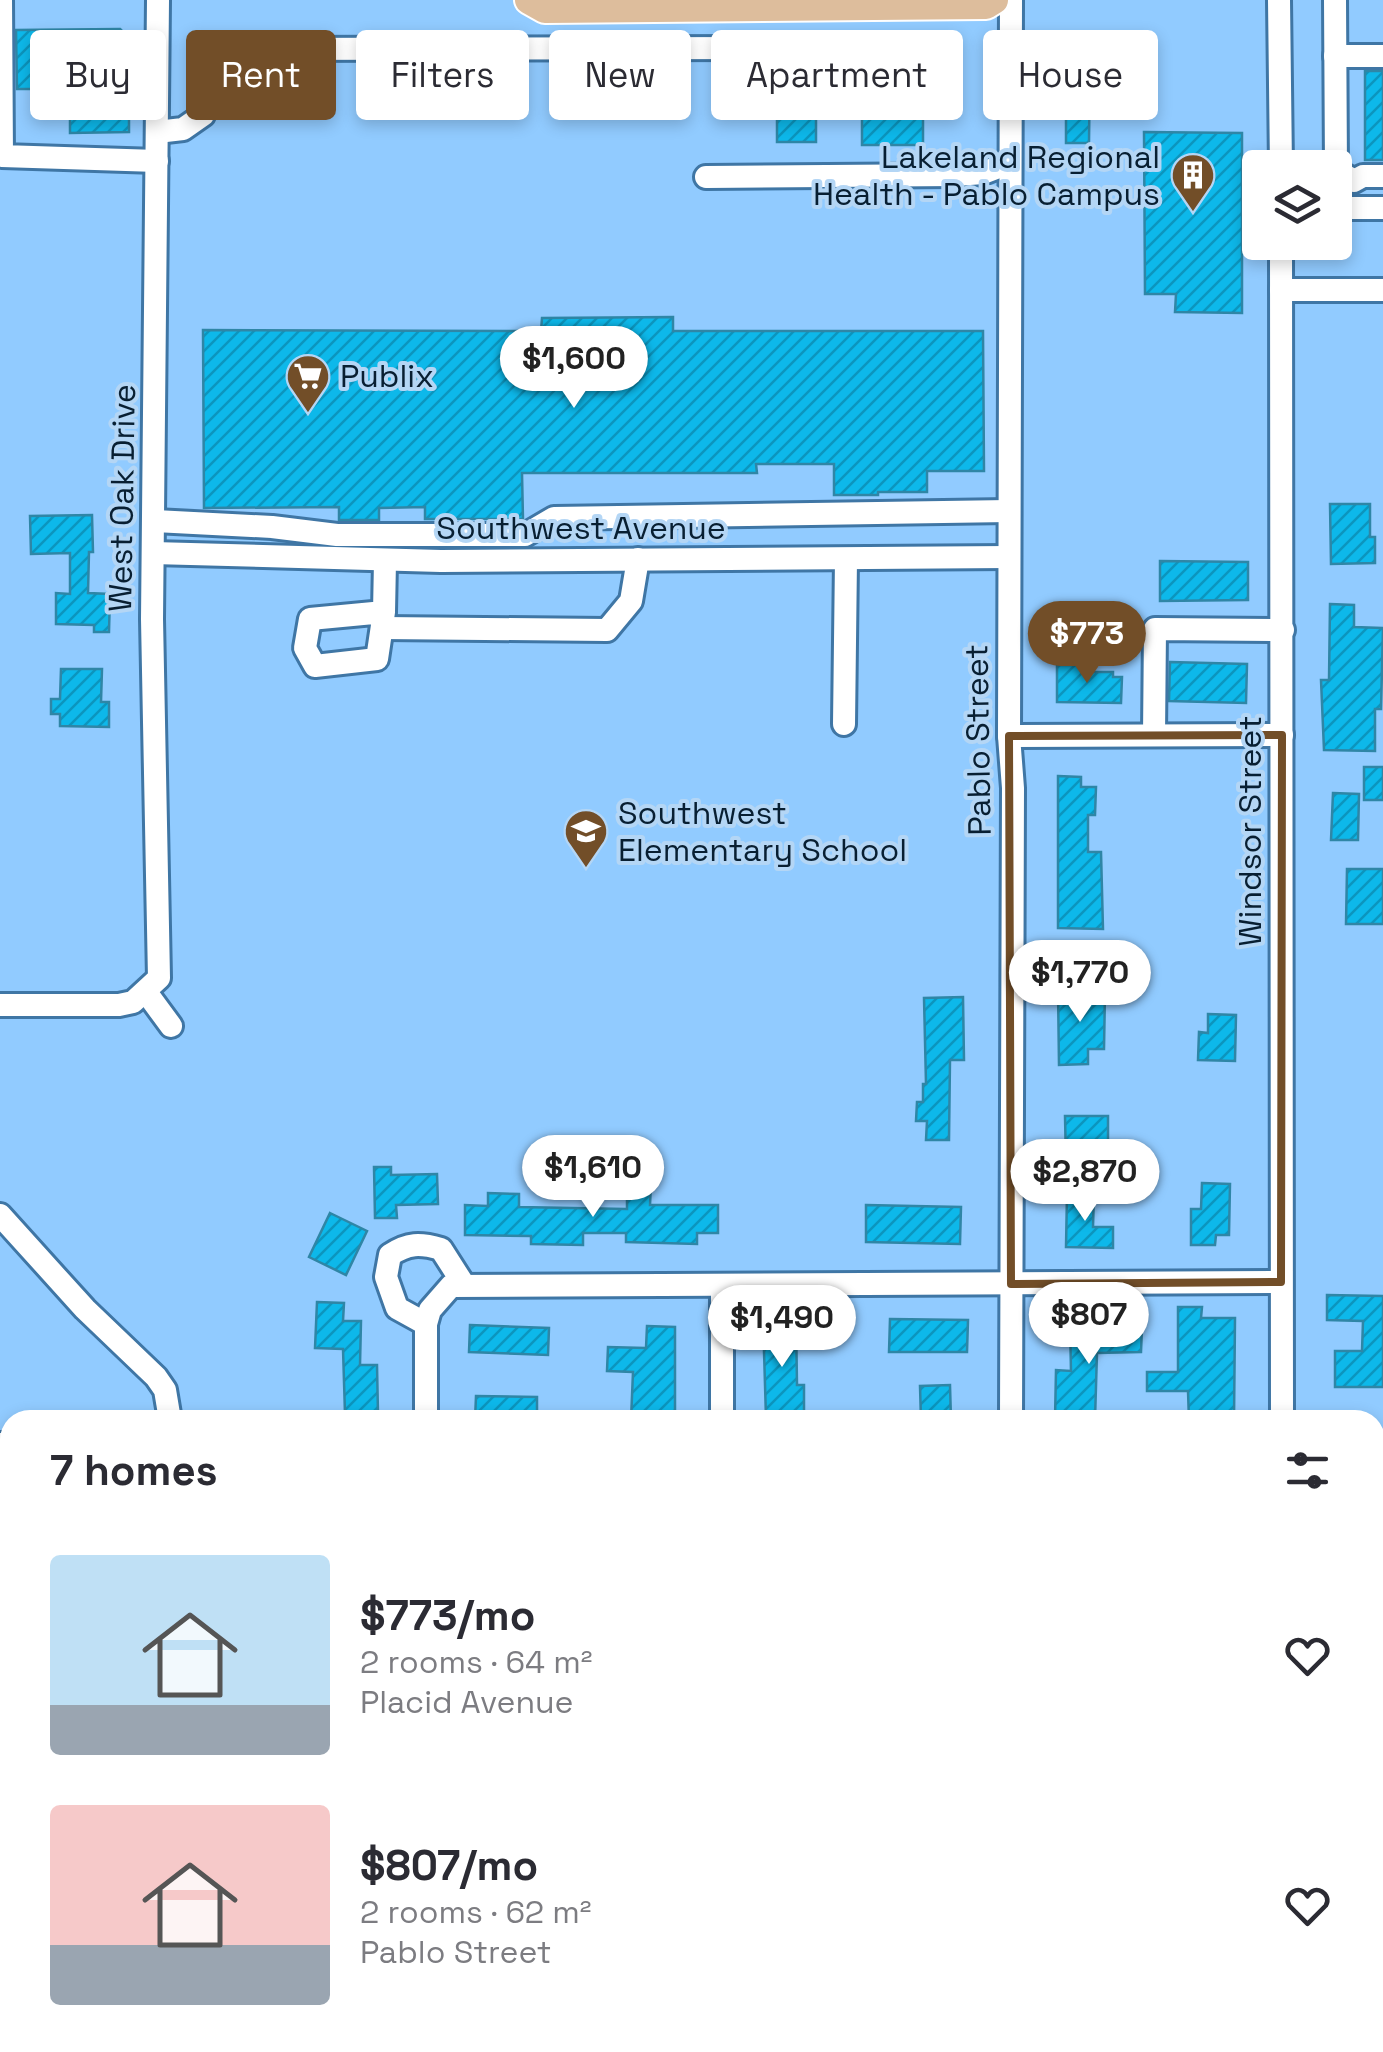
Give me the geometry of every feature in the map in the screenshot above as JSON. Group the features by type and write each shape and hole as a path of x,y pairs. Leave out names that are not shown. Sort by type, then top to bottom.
{"main road":[{"path":"530,0 545,9 758,4 986,5 994,0"}],"street":[{"path":"1,0 2,156 157,161"},
{"name":"West Oak Drive","path":"146,992 158,978 159,953 153,553 158,0"},
{"name":"Pablo Street","path":"1011,0 1011,1410"},
{"path":"1279,0 1280,150"},
{"path":"1335,0 1341,150"},
{"path":"336,49 711,48"},
{"path":"1335,56 1383,56"},
{"path":"157,132 183,129 196,120"},
{"path":"706,177 956,174 983,172 1009,163"},
{"path":"1352,175 1383,176"},
{"path":"1352,186 1358,194 1383,195"},
{"path":"1352,208 1383,208"},
{"name":"Windsor Street","path":"1281,260 1282,1410"},
{"path":"1281,290 1383,290"},
{"path":"155,521 338,535 525,535 554,518 1009,510"},
{"name":"Southwest Avenue","path":"153,553 385,561 1009,557"},
{"path":"385,561 384,620 607,630 631,601 638,559"},
{"path":"844,724 846,559"},
{"path":"1154,735 1156,629 1283,630"},
{"path":"1009,736 1282,735"},
{"path":"0,1005 119,1005 134,1002 146,992 170,1026"},
{"path":"0,1216 156,1377 165,1390 168,1410"},
{"path":"426,1324 397,1308 386,1277 390,1255 404,1246 422,1243 441,1249 464,1285"},
{"path":"426,1410 426,1324 430,1310 452,1286 1281,1282"},
{"path":"722,1286 722,1410"}],"highlighted area":[{"path":"1282,735 1281,1282 1011,1284 1009,736"}],"building":[{"path":"120,29 121,30 30,30 30,89 17,89 16,30"},
{"path":"1365,71 1383,71 1383,160 1365,160"},
{"path":"70,120 129,120 129,132 70,133"},
{"path":"777,120 816,120 816,142 777,142"},
{"path":"862,120 923,120 923,145 862,145"},
{"path":"1066,120 1089,120 1089,143 1066,143"},
{"name":"Lakeland Regional Health - Pablo Campus","path":"1144,132 1242,133 1242,313 1175,312 1176,294 1145,294"},
{"path":"673,317 673,331 983,331 984,471 927,471 927,492 878,495 834,495 834,464 756,464 757,473 522,473 523,519 425,519 425,507 379,508 379,520 339,520 339,507 204,508 203,330 541,331 542,318"},
{"path":"1330,504 1370,504 1375,563 1331,564"},
{"path":"92,515 88,593 110,594 109,632 94,632 94,625 56,624 56,593 70,594 70,553 31,554 30,516"},
{"path":"1160,561 1248,562 1248,600 1160,601"},
{"path":"1330,604 1354,605 1354,627 1383,628 1381,709 1375,709 1375,751 1324,750 1321,680 1329,680"},
{"path":"1170,662 1247,664 1246,703 1169,701"},
{"path":"1057,665 1089,665 1089,672 1113,672 1113,677 1122,677 1121,703 1057,702"},
{"path":"61,669 102,669 101,702 109,702 109,727 60,726 60,714 51,714 51,699 60,699"},
{"path":"1364,767 1383,767 1383,800 1364,800"},
{"path":"1058,776 1081,777 1081,787 1096,787 1095,815 1088,815 1088,852 1101,852 1103,929 1058,928"},
{"path":"1333,793 1359,794 1358,840 1331,840"},
{"path":"1347,869 1383,869 1383,924 1346,924"},
{"path":"1058,990 1105,992 1104,1049 1088,1049 1088,1064 1059,1065"},
{"path":"963,997 964,1060 950,1060 949,1140 926,1140 927,1121 916,1121 917,1102 923,1102 926,1084 924,998"},
{"path":"1208,1014 1236,1015 1235,1061 1198,1060 1199,1032 1208,1033"},
{"path":"1065,1116 1108,1116 1108,1155 1095,1155 1095,1163 1066,1163"},
{"path":"374,1167 391,1167 391,1175 437,1174 438,1204 396,1205 397,1218 375,1218"},
{"path":"1202,1183 1230,1184 1229,1235 1216,1235 1215,1245 1191,1245 1191,1209 1201,1209"},
{"path":"627,1184 651,1184 650,1205 718,1205 718,1233 697,1233 697,1244 626,1242 626,1233 583,1233 583,1245 531,1244 531,1236 465,1235 465,1205 488,1206 488,1193 519,1194 519,1207 627,1209"},
{"path":"1067,1194 1094,1194 1093,1227 1113,1227 1113,1248 1066,1247"},
{"path":"866,1205 961,1207 960,1244 866,1242"},
{"path":"330,1213 367,1231 346,1275 309,1257"},
{"path":"1327,1295 1383,1296 1383,1387 1335,1387 1335,1351 1362,1351 1363,1321 1327,1320"},
{"path":"317,1302 344,1303 343,1321 361,1321 360,1365 377,1365 378,1410 345,1410 343,1349 315,1348"},
{"path":"1178,1307 1202,1307 1201,1318 1235,1318 1234,1410 1189,1410 1188,1391 1147,1391 1147,1372 1178,1372"},
{"path":"763,1318 796,1318 797,1385 804,1385 804,1410 766,1410"},
{"path":"890,1319 968,1320 967,1352 889,1352"},
{"path":"1113,1323 1113,1327 1142,1328 1141,1352 1097,1353 1095,1410 1055,1410 1056,1370 1071,1371 1070,1324"},
{"path":"470,1325 549,1328 548,1355 469,1352"},
{"path":"647,1326 675,1327 675,1410 631,1410 633,1372 607,1371 608,1347 646,1348"},
{"path":"950,1385 951,1410 921,1410 920,1386"},
{"path":"476,1396 537,1397 537,1410 475,1410"}],"place":[{"name":"Lakeland Regional Health - Pablo Campus","path":"1193,213"},
{"name":"Publix","path":"308,414"},
{"name":"Southwest Elementary School","path":"586,869"}]}
